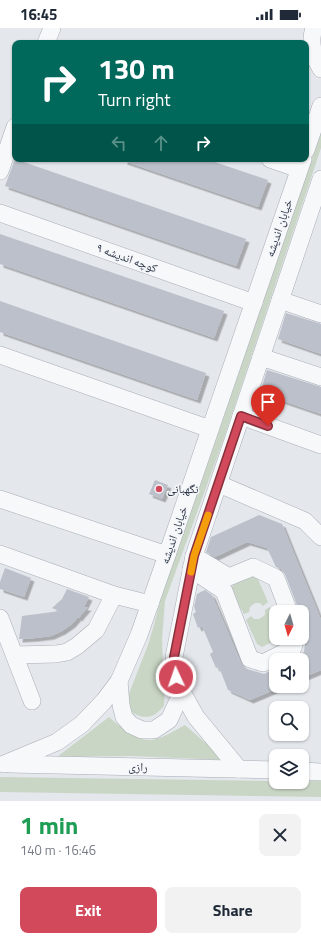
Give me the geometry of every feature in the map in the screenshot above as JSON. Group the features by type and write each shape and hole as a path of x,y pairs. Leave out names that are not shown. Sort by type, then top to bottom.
{"street":[{"path":"47,40 52,28"},
{"path":"314,28 312,34 312,46 315,59 321,69"},
{"path":"309,141 321,106"},
{"path":"0,171 12,136"},
{"path":"289,162 301,164"},
{"name":"خیابان اندیشه","path":"2,764 57,742 82,724 104,701 119,681 139,635 150,604 301,164"},
{"name":"خیابان اندیشه","path":"239,769 196,717 182,692 176,677 174,657 193,563 218,484 321,179"},
{"name":"کوچه اندیشه ۹","path":"0,213 254,303"},
{"path":"280,300 321,314"},
{"path":"0,355 210,429"},
{"path":"261,357 321,377"},
{"path":"241,416 321,444"},
{"path":"218,484 305,521 321,537"},
{"path":"0,499 167,555"},
{"path":"0,554 114,595 150,604"},
{"path":"193,563 229,577 253,567 276,578 286,605"},
{"path":"193,563 224,591 250,659 263,663 294,648 295,645"},
{"path":"15,655 56,654 67,652 78,646 96,630 114,595"},
{"path":"0,618 32,701"},
{"path":"119,681 121,705 124,717 131,725 142,730 154,730 169,720 182,692"},
{"name":"رازی","path":"2,764 269,770"},
{"path":"309,771 321,772"}],"green space":[{"path":"321,131 321,148 224,438 165,601 162,640 165,687 164,706 154,715 147,717 138,716 130,711 128,696 148,645 161,597"},
{"path":"252,575 257,577 268,602 263,606 260,603 255,603 250,607 249,612 244,614 231,591 233,584"},
{"path":"269,608 269,644 262,647 257,644 246,620 251,616 254,619 259,619 265,615 265,610"},
{"path":"109,717 133,735 150,740 163,737 185,725 225,760 131,756 57,757"},
{"path":"0,777 269,781 269,789 309,789 309,781 321,781 321,797 0,792"}],"building":[{"path":"14,162 24,162 246,239 236,266 5,186"},
{"path":"127,162 215,162 268,180 258,207"},
{"path":"0,234 224,311 214,338 0,264"},
{"path":"0,301 206,373 197,400 0,332"},
{"path":"286,313 321,324 321,354 278,339"},
{"path":"267,370 321,387 321,414 260,393"},
{"name":"نگهبانی","path":"155,480 168,485 162,499 149,494"},
{"path":"259,515 282,524 321,620 321,670 309,675 309,653 302,653 304,652 305,645 309,645 309,605 297,605 285,574 281,569 276,567 267,548 247,542 215,557 206,552 211,537"},
{"path":"5,568 31,578 24,597 0,589 0,582"},
{"path":"67,589 89,597 84,607 88,607 79,618 78,617 72,624 62,631 51,636 19,639 22,616 60,611 52,608 62,599"},
{"path":"205,590 212,595 243,666 247,669 264,674 269,672 269,692 250,700 228,690 219,667 216,668 210,654 213,652 202,626 198,628 193,614 196,612 194,607 197,594"}],"slow traffic":[{"path":"191,572 194,556 208,515"}],"place":[{"name":"نگهبانی","path":"159,489"}],"route":[{"path":"176,677 174,657 194,556 241,416 268,426"}]}
